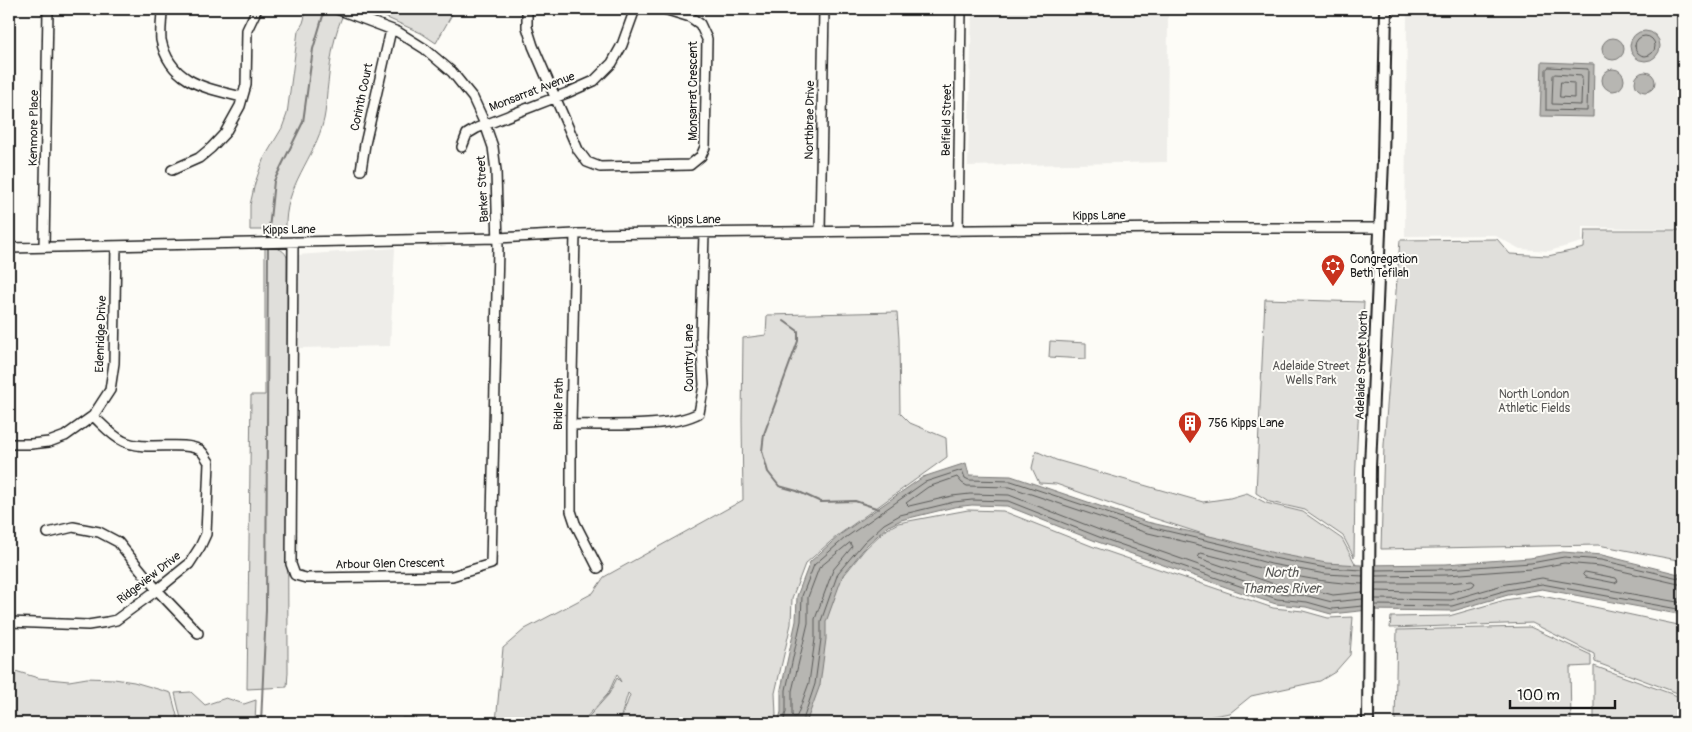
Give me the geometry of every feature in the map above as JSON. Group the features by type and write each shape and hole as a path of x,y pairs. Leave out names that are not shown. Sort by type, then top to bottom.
{"main road":[{"name":"Adelaide Street North","path":"1368,723 1370,468 1383,161 1386,9"}],"street":[{"name":"Kenmore Place","path":"44,247 48,9"},
{"path":"162,9 161,38 166,58 177,72 198,86 242,97"},
{"path":"172,170 199,158 225,133 240,106 246,85 247,30 257,9"},
{"name":"Barker Street","path":"337,9 398,32 425,50 452,72 473,98 493,147 496,171 498,238"},
{"name":"Monsarrat Crescent","path":"526,9 527,27 533,46 578,150 587,162 600,167 690,165 701,156 705,147 707,39 700,24 690,18 664,9"},
{"name":"Monsarrat Avenue","path":"462,147 466,134 485,124 554,98 594,80 612,63 622,45 635,9"},
{"name":"Northbrae Drive","path":"820,231 824,9"},
{"name":"Belfield Street","path":"958,231 961,9"},
{"name":"Corinth Court","path":"361,170 365,144 391,30"},
{"name":"Kipps Lane","path":"9,248 498,238 575,234 1178,228 1380,228"},
{"name":"Country Lane","path":"571,424 662,422 689,419 699,413 704,386 701,336 704,233"},
{"name":"Bridle Path","path":"575,234 571,424 572,515 598,568"},
{"name":"Arbour Glen Crescent","path":"292,242 291,564 295,576 306,578 452,576 491,564 498,238"},
{"name":"Edenridge Drive","path":"9,444 49,442 65,436 92,416 110,390 114,363 116,246"},
{"name":"Ridgeview Drive","path":"9,622 88,625 116,620 189,564 206,534 208,462 205,455 199,450 187,446 138,446 122,441 92,416"},
{"path":"48,533 73,527 99,532 118,542 157,590 198,633"}],"shaded area":[{"path":"972,9 1168,9 1167,162 968,166"},
{"path":"1407,9 1683,9 1683,229 1582,227 1582,242 1549,251 1520,249 1494,235 1405,236"},
{"path":"395,248 390,346 299,348 298,255"}],"green space":[{"path":"307,9 323,9 342,17 332,54 324,119 320,133 290,199 286,230 250,230 250,205 255,183 263,160 282,128 287,114 298,31 303,23"},
{"path":"367,9 455,9 436,43 421,33"},
{"name":"North London Athletic Fields","path":"1585,230 1683,230 1683,561 1598,545 1381,549 1384,445 1400,240 1497,239 1510,254 1548,256 1584,248"},
{"path":"265,248 281,250 287,257 288,672 287,687 247,689 251,395 265,395"},
{"name":"Adelaide Street Wells Park","path":"1265,299 1364,302 1355,484 1354,557 1343,536 1305,510 1270,502 1256,493"},
{"path":"897,312 900,413 910,423 946,438 947,457 837,536 805,564 792,598 791,624 775,693 776,715 774,723 620,723 630,695 628,693 619,723 583,723 609,694 617,678 621,682 617,674 608,694 581,723 400,723 402,718 496,722 503,648 525,629 593,593 604,577 743,500 743,338 766,335 767,315"},
{"path":"1050,341 1086,343 1086,359 1049,357"},
{"path":"1036,451 1056,460 1203,502 1247,493 1266,503 1303,512 1342,539 1357,567 1323,565 1271,556 1056,484 1039,483 1032,468"},
{"path":"968,510 1003,511 1094,547 1273,608 1303,611 1328,618 1353,617 1350,655 1335,672 1320,681 1251,696 1230,713 1173,723 805,723 824,625 841,579 865,549 884,531 898,523"},
{"path":"1538,595 1683,626 1683,695 1595,662 1594,654 1532,623 1390,628 1391,617 1449,616 1505,600"},
{"path":"1530,627 1591,655 1591,666 1570,667 1571,723 1395,723 1397,630"},
{"path":"1594,666 1683,698 1683,723 1594,723"},
{"path":"9,669 38,678 69,681 87,678 114,679 134,682 171,693 179,723 9,723"},
{"path":"191,692 205,705 226,698 244,704 256,700 255,723 182,723 175,693"},
{"path":"1352,718 1352,723 1197,723"}],"water":[{"path":"1645,31 1651,32 1659,40 1659,52 1651,60 1645,61 1639,60 1631,52 1630,46 1631,40 1639,32"},
{"path":"1613,38 1623,45 1624,49 1617,59 1613,60 1603,53 1602,49 1609,39"},
{"path":"1542,62 1594,64 1593,117 1540,116"},
{"path":"1613,69 1621,72 1624,80 1621,88 1613,91 1605,88 1602,80 1605,72"},
{"path":"1641,72 1649,72 1655,78 1655,86 1649,92 1641,92 1635,86 1635,78"},
{"name":"North Thames River","path":"966,463 969,475 1011,476 1147,522 1274,553 1326,563 1361,565 1446,564 1530,558 1563,552 1602,555 1683,575 1683,615 1542,589 1508,595 1453,611 1369,610 1331,614 1306,607 1276,604 1257,598 1098,542 1007,506 972,505 954,507 901,520 887,527 867,545 843,575 826,622 826,639 820,685 806,723 778,723 781,712 781,689 796,621 797,596 810,562 841,534 923,477"}],"waterway":[{"path":"268,239 274,181 303,122 313,49 325,9"},
{"path":"261,723 266,610 268,246"},
{"path":"784,321 798,331 798,341 764,434 762,451 768,472 779,486 797,491 821,502 855,501 879,509"}],"place":[{"name":"Congregation Beth Tefilah","path":"1333,287"},
{"name":"756 Kipps Lane","path":"1190,444"}]}
